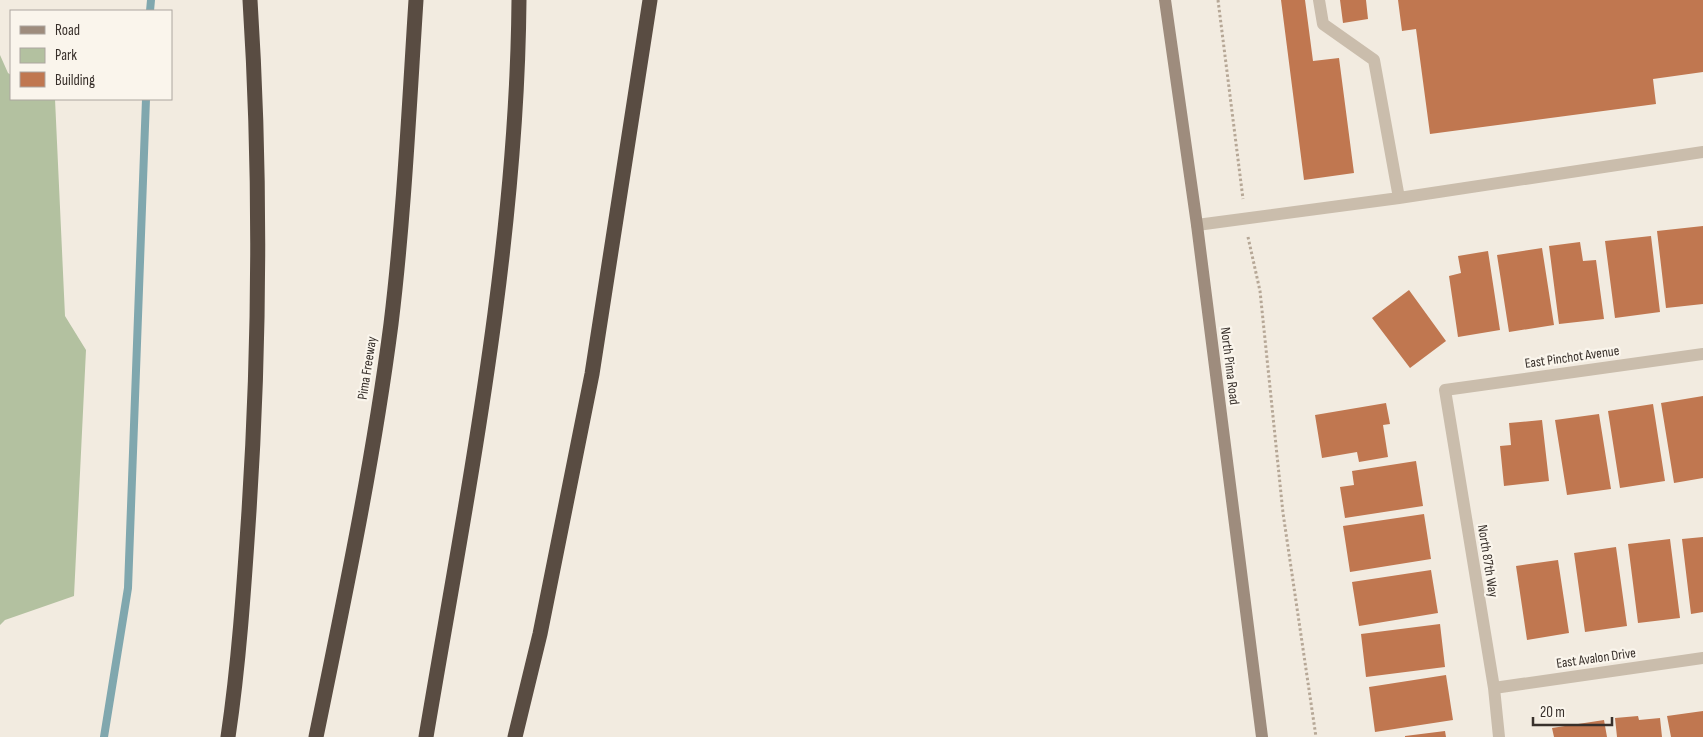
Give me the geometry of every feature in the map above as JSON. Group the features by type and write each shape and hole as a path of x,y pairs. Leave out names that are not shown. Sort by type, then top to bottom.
{"highway":[{"path":"228,737 244,578 256,405 260,238 255,82 250,0"},
{"name":"Pima Freeway","path":"316,737 358,530 390,325 404,192 416,0"},
{"path":"426,737 471,471 507,219 519,0"},
{"path":"515,737 540,634 592,374 650,0"}],"main road":[{"name":"North Pima Road","path":"1165,0 1262,737"}],"street":[{"path":"1319,0 1323,24 1374,60 1399,198"},
{"path":"1196,225 1399,198 1703,152"},
{"name":"East Pinchot Avenue","path":"1445,390 1703,354"},
{"name":"North 87th Way","path":"1445,390 1494,688 1499,737"},
{"name":"East Avalon Drive","path":"1494,688 1703,658"}],"path":[{"path":"1218,0 1246,219 1260,291 1283,513 1316,737"}],"green space":[{"path":"0,55 10,74 10,100 55,100 65,316 86,350 74,596 5,620 0,625"}],"building":[{"path":"1281,0 1305,0 1313,61 1339,58 1354,173 1304,180"},
{"path":"1340,0 1366,0 1368,19 1343,23"},
{"path":"1398,0 1703,0 1703,72 1653,79 1656,104 1430,134 1416,29 1402,31"},
{"path":"1703,226 1703,304 1666,308 1657,231"},
{"path":"1651,236 1660,312 1615,318 1605,241"},
{"path":"1580,242 1583,261 1596,260 1604,319 1559,324 1549,246"},
{"path":"1542,248 1554,325 1509,332 1497,255"},
{"path":"1488,251 1500,330 1458,337 1449,276 1461,273 1458,256"},
{"path":"1409,290 1446,341 1410,368 1372,318"},
{"path":"1703,396 1703,478 1674,483 1661,403"},
{"path":"1386,403 1390,424 1383,425 1388,457 1359,462 1357,452 1322,458 1315,415"},
{"path":"1653,404 1665,481 1620,488 1608,411"},
{"path":"1599,414 1611,489 1567,495 1555,420"},
{"path":"1542,420 1549,481 1504,486 1500,446 1511,445 1509,423"},
{"path":"1416,461 1423,506 1345,518 1340,487 1354,485 1352,471"},
{"path":"1424,514 1431,559 1350,572 1343,526"},
{"path":"1703,537 1703,612 1691,614 1682,539"},
{"path":"1670,539 1680,618 1638,623 1628,544"},
{"path":"1616,547 1627,626 1585,632 1574,553"},
{"path":"1558,560 1569,633 1527,640 1516,566"},
{"path":"1431,570 1438,613 1359,626 1352,582"},
{"path":"1440,624 1445,667 1366,677 1361,634"},
{"path":"1446,675 1453,720 1375,732 1369,687"},
{"path":"1703,711 1703,737 1671,737 1667,716"},
{"path":"1638,716 1639,720 1660,718 1662,737 1617,737 1615,718"},
{"path":"1604,720 1607,737 1554,737 1552,728"},
{"path":"1445,731 1446,737 1405,737 1405,736"}],"waterway":[{"path":"150,10 151,0"},
{"path":"104,737 128,588 146,100"}]}
